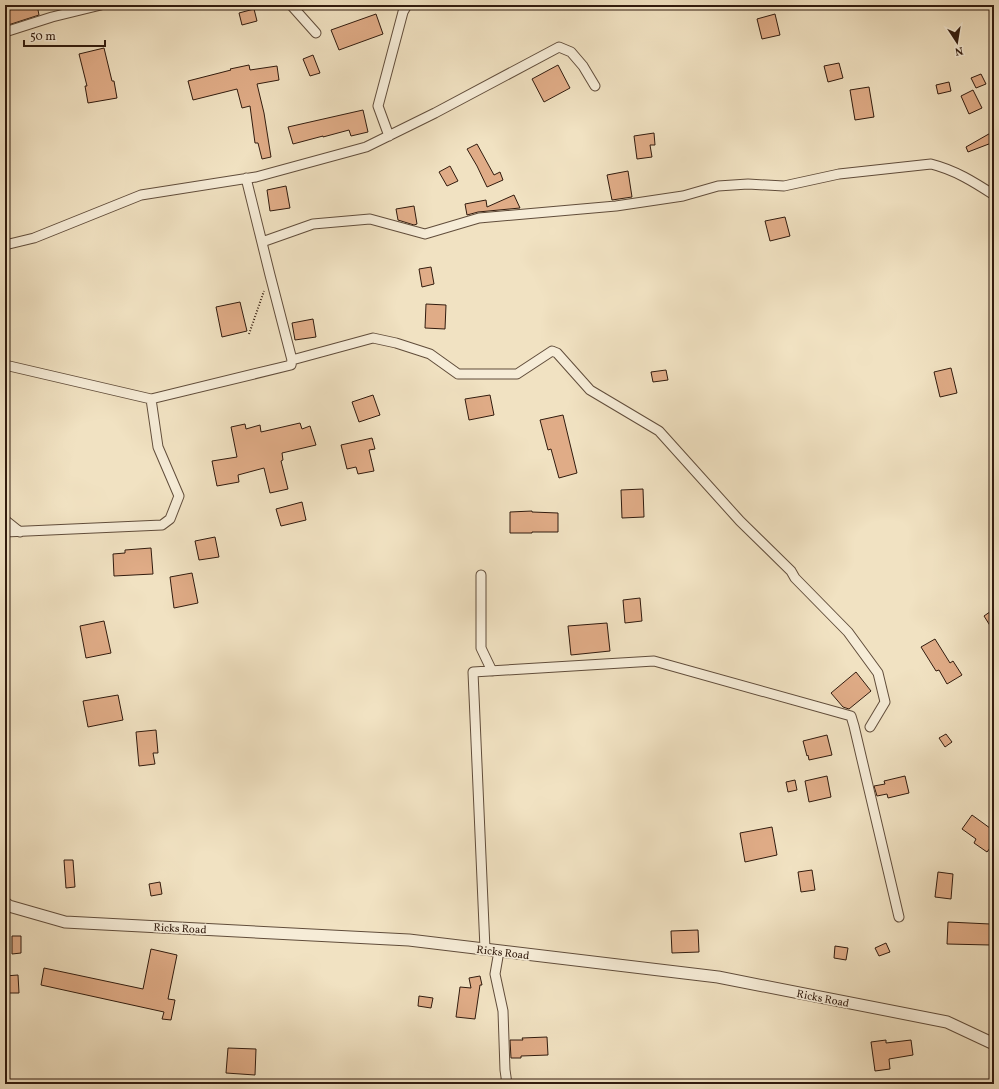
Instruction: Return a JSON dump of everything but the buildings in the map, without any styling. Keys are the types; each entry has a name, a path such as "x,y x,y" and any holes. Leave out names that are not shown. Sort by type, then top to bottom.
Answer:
{"street":[{"path":"5,32 52,17 100,5"},
{"path":"291,5 316,33"},
{"path":"389,136 378,106 403,12 407,5"},
{"path":"5,246 34,238 141,195 265,175 366,147 435,113 559,47 571,52 583,66 595,86"},
{"path":"262,242 313,224 370,219 425,234 479,218 616,206 683,196 718,186 748,184 784,186 839,174 931,164 945,167 971,180 994,195"},
{"path":"5,365 151,399 292,365 246,178"},
{"path":"292,360 373,338 396,343 430,354 458,374 517,374 552,351 557,353 590,390 659,431 740,521 791,571 795,578 848,632 878,673 885,702 870,728"},
{"path":"5,532 162,525 170,519 179,496 158,447 151,399"},
{"path":"5,520 20,532"},
{"path":"481,575 481,648 492,671"},
{"path":"485,949 473,672 654,661 851,716 899,917"},
{"name":"Ricks Road","path":"5,903 9,906 65,922 409,940 718,977 947,1022 994,1044"},
{"path":"499,951 495,974 503,1010 505,1070 507,1084"}],"path":[{"path":"249,334 270,275"}]}
